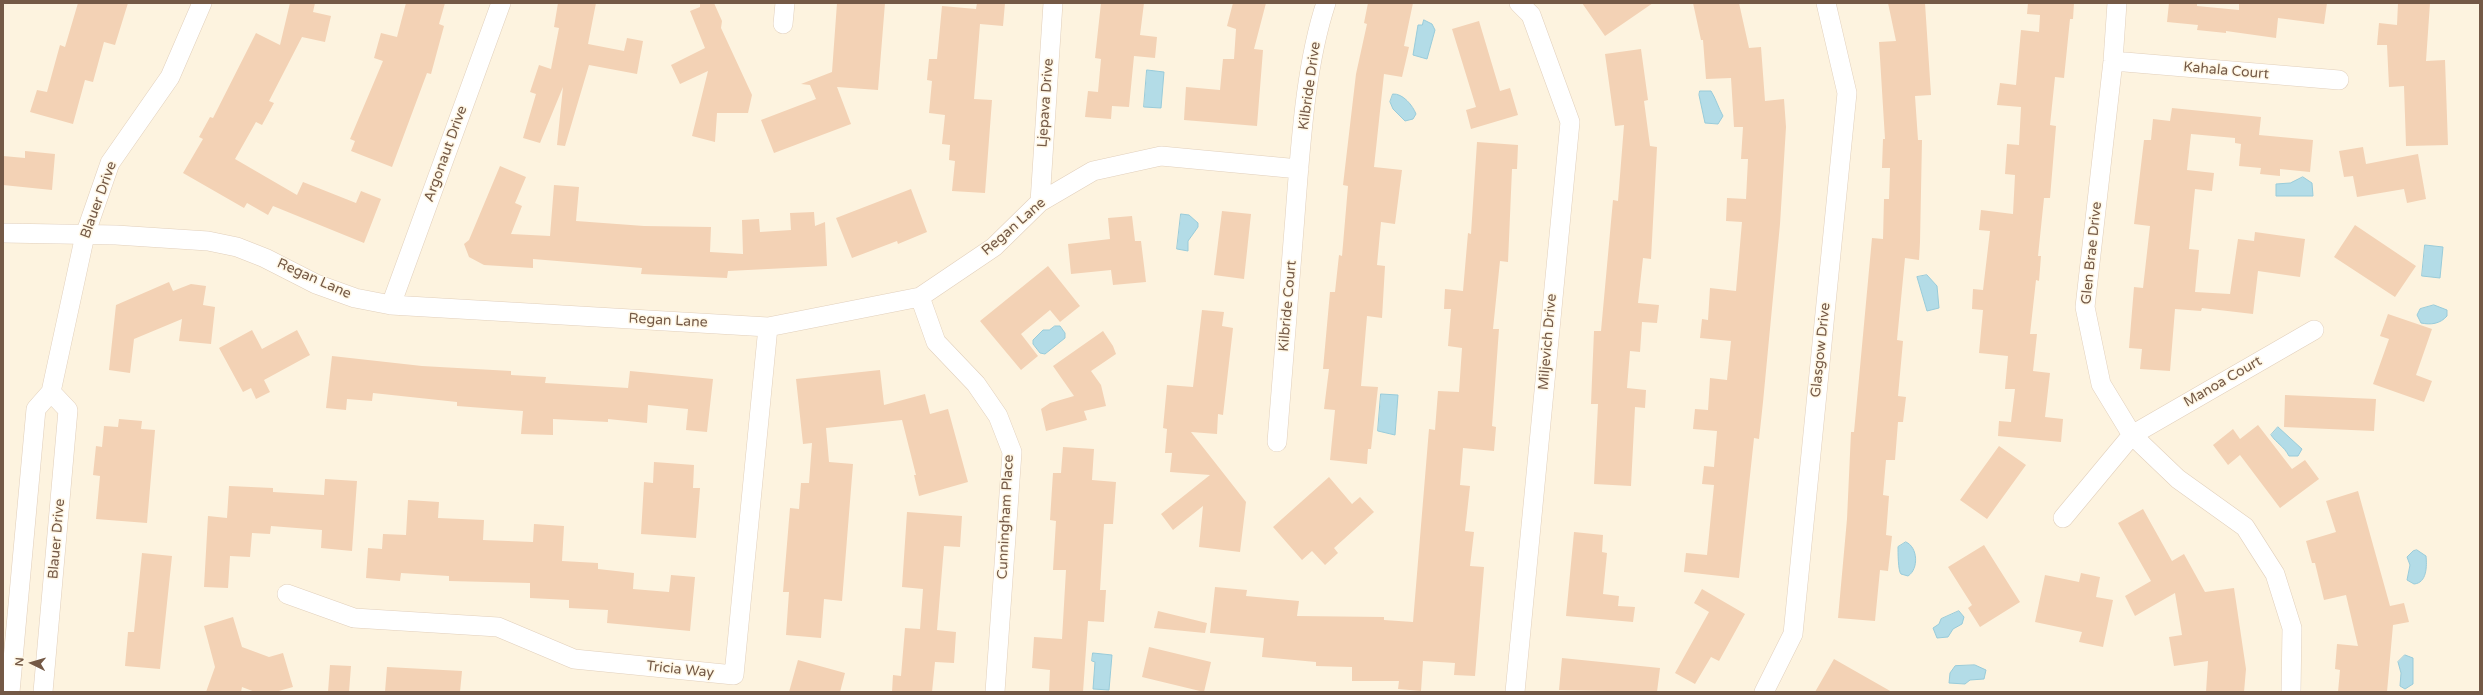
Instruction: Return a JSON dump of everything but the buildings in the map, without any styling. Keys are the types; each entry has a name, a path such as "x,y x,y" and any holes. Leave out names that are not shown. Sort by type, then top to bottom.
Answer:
{"street":[{"name":"Blauer Drive","path":"10,692 36,409 51,392 85,235 110,163 170,77 202,3"},
{"name":"Argonaut Drive","path":"391,305 501,3"},
{"path":"783,24 785,3"},
{"name":"Ljepava Drive","path":"1040,202 1053,3"},
{"name":"Kilbride Drive","path":"1299,169 1307,96 1319,22 1326,3"},
{"name":"Miljevich Drive","path":"1515,692 1570,122 1531,16 1519,3"},
{"name":"Glasgow Drive","path":"1764,692 1793,634 1847,93 1826,3"},
{"name":"Glen Brae Drive","path":"2117,3 2113,61 2085,307 2101,384 2132,435 2178,479 2245,527 2275,574 2292,628 2291,692"},
{"name":"Kahala Court","path":"2113,61 2339,80"},
{"name":"Regan Lane","path":"3,234 85,235 208,241 237,247 265,258 316,284 355,298 391,305 768,327 920,297 994,247 1040,202 1093,170 1161,156 1299,169"},
{"name":"Kilbride Court","path":"1277,442 1299,169"},
{"name":"Cunningham Place","path":"920,297 936,342 980,390 998,416 1012,452 995,692"},
{"name":"Tricia Way","path":"287,594 354,618 498,626 574,659 734,675 768,327"},
{"name":"Manoa Court","path":"2132,435 2314,330"},
{"name":"Blauer Drive","path":"44,692 68,410 51,392"},
{"path":"2063,518 2132,435"}],"water":[{"path":"1424,20 1432,24 1435,30 1427,59 1413,55 1418,25 1422,25"},
{"path":"1147,70 1164,72 1161,108 1144,107"},
{"path":"1700,91 1711,91 1713,94 1723,116 1718,124 1705,123 1699,95"},
{"path":"1393,94 1397,94 1404,98 1413,107 1416,114 1413,119 1405,121 1393,109 1390,102"},
{"path":"2303,177 2312,183 2313,196 2276,196 2276,184 2290,183"},
{"path":"1181,214 1189,215 1198,223 1198,227 1188,241 1188,251 1177,249"},
{"path":"2425,245 2443,247 2440,278 2422,276"},
{"path":"1927,275 1937,286 1939,308 1927,311 1917,277"},
{"path":"2434,305 2447,310 2447,316 2441,321 2435,323 2421,323 2417,315 2420,309"},
{"path":"1055,326 1060,326 1065,333 1065,338 1045,354 1040,353 1033,344 1033,340 1043,330 1049,330"},
{"path":"1381,394 1398,395 1395,435 1378,431"},
{"path":"2278,427 2302,449 2298,456 2289,456 2271,435"},
{"path":"1906,542 1913,548 1916,558 1912,573 1908,576 1901,574 1898,561 1898,547"},
{"path":"2417,550 2426,556 2426,569 2422,581 2414,584 2407,580 2410,565 2407,557 2413,551"},
{"path":"1959,611 1964,617 1962,624 1953,629 1948,637 1937,638 1933,628 1939,624 1941,619"},
{"path":"1093,653 1112,655 1109,690 1093,689 1095,662 1092,661"},
{"path":"2405,655 2413,658 2413,684 2405,689 2400,686 2401,673 2398,662"},
{"path":"1975,665 1986,670 1984,679 1970,680 1965,684 1949,683 1950,673 1955,666"}]}
